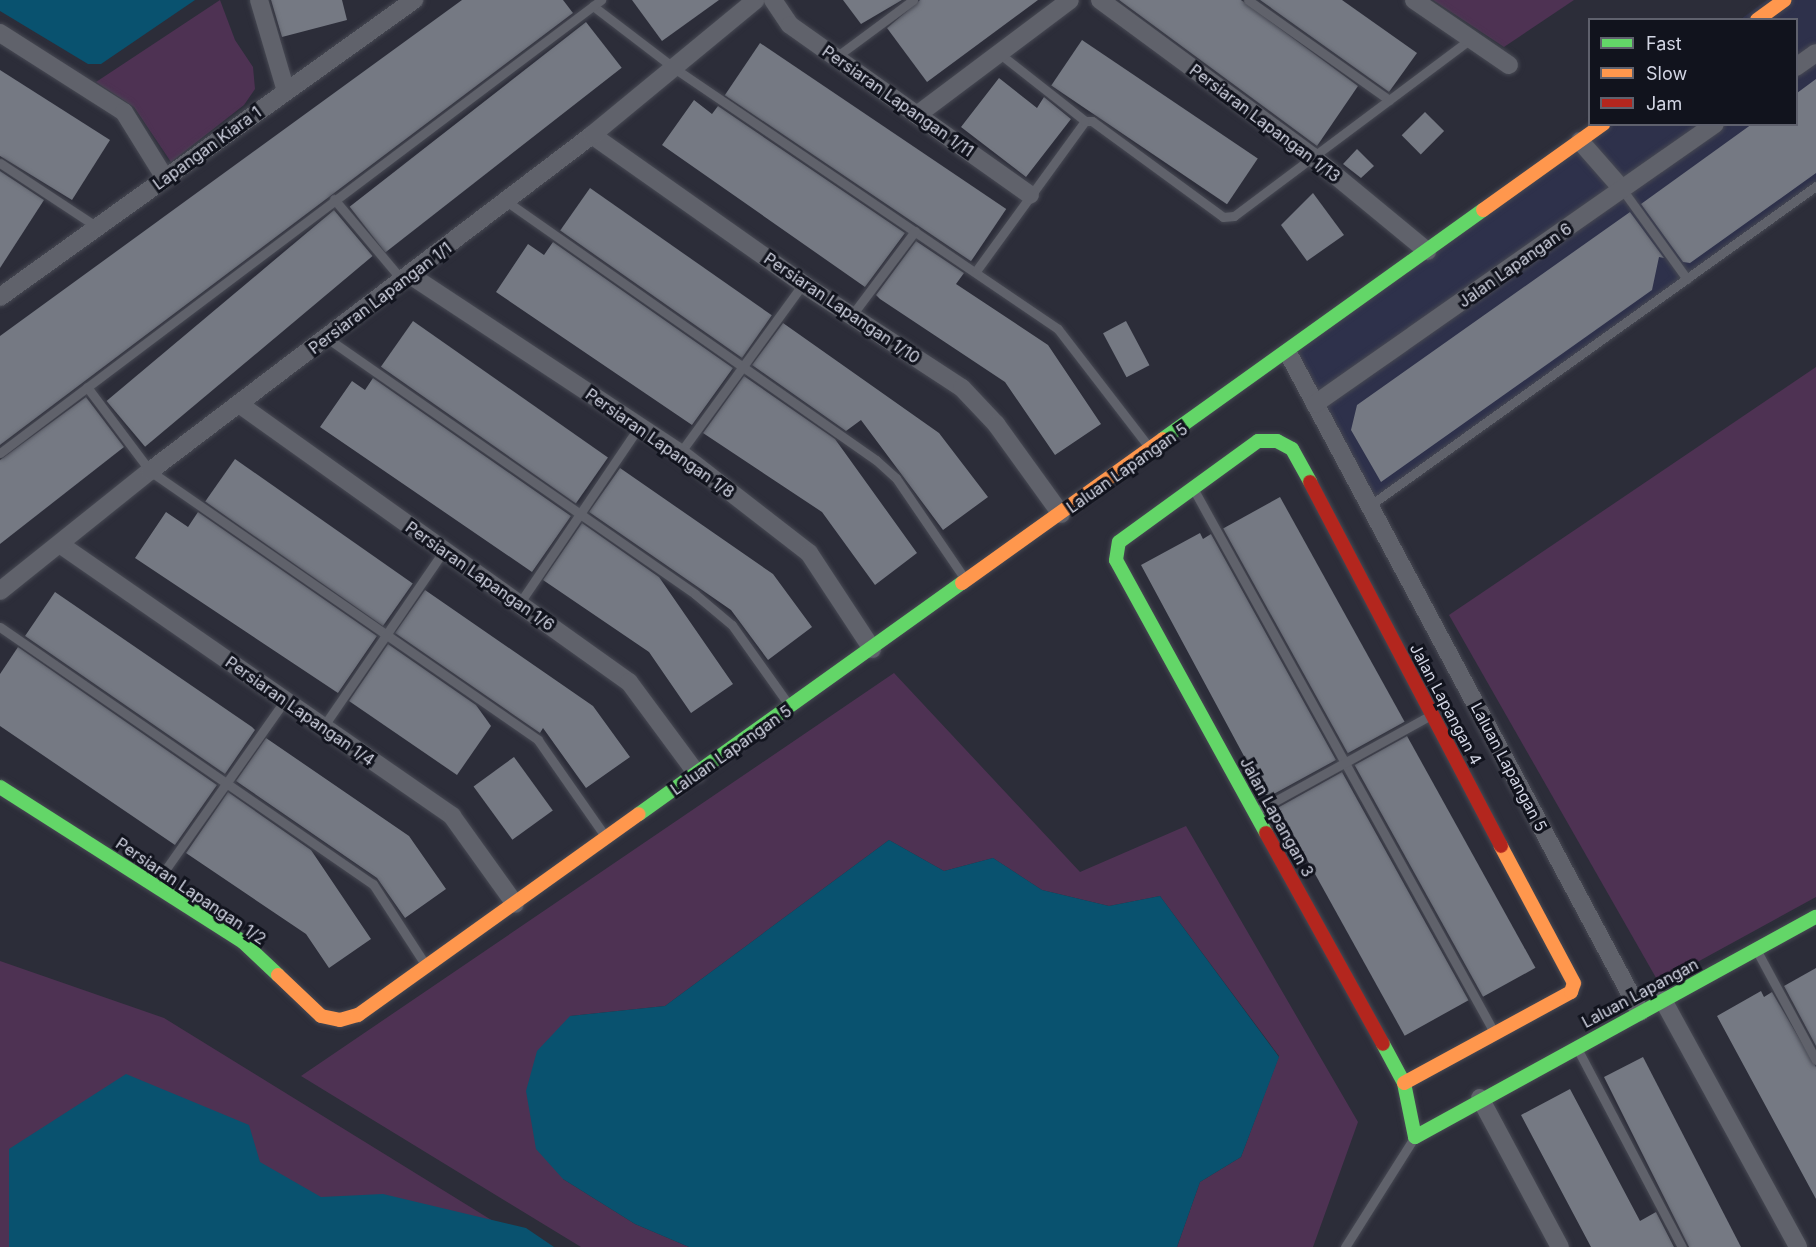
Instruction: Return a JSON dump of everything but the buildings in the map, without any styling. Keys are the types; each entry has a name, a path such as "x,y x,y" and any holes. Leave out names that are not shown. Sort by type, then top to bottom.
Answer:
{"street":[{"path":"259,0 286,91"},
{"name":"Lapangan Kiara 1","path":"1,294 414,0"},
{"name":"Persiaran Lapangan 1/1","path":"0,591 150,471 592,135 756,0"},
{"name":"Persiaran Lapangan 1/11","path":"773,0 790,25 1030,195"},
{"path":"917,115 1070,0"},
{"name":"Persiaran Lapangan 1/13","path":"1100,0 1313,157 1427,251"},
{"path":"1414,0 1509,65"},
{"path":"1760,18 1785,0"},
{"path":"0,33 124,112 165,178"},
{"path":"1798,66 1816,53"},
{"path":"1288,353 1600,126"},
{"name":"Jalan Lapangan 6","path":"1315,404 1712,126"},
{"name":"Persiaran Lapangan 1/10","path":"592,135 803,284 962,388 996,424 1061,514"},
{"path":"1580,141 1622,189"},
{"name":"Persiaran Lapangan 1/8","path":"406,277 680,453 809,553 872,649"},
{"name":"Laluan Lapangan 5","path":"358,1015 1288,353 1640,1012"},
{"name":"Persiaran Lapangan 1/6","path":"239,404 629,682 697,774"},
{"name":"Jalan Lapangan 4","path":"1193,488 1258,441 1277,441 1292,449 1571,974 1571,992 1495,1032"},
{"name":"Jalan Lapangan 3","path":"1193,488 1114,549 1116,560 1404,1083 1414,1137"},
{"name":"Persiaran Lapangan 1/4","path":"61,544 452,816 515,904"},
{"name":"Persiaran Lapangan 1/2","path":"0,787 243,942 321,1016 340,1020 358,1015"},
{"name":"Laluan Lapangan","path":"1414,1137 1480,1098 1816,917"},
{"path":"1663,1000 1798,1247"},
{"path":"1404,1083 1495,1032"},
{"path":"1480,1098 1560,1247"}],"lane":[{"path":"836,57 913,0"},
{"path":"1248,0 1389,100"},
{"path":"0,453 597,3 674,68 976,271 1058,329 1151,450"},
{"path":"1000,54 1085,122 1222,216 1234,216 1471,39"},
{"path":"976,271 1085,122"},
{"path":"0,163 97,227"},
{"path":"1369,506 1816,186"},
{"path":"1622,189 1687,279"},
{"path":"334,199 406,277"},
{"path":"506,201 743,367 896,478 967,582"},
{"path":"852,315 915,231"},
{"path":"680,453 803,284"},
{"path":"327,338 580,514 732,625 790,707"},
{"path":"87,387 150,471 538,740 607,838"},
{"path":"519,604 639,427"},
{"path":"1193,488 1495,1032"},
{"path":"323,727 444,550"},
{"path":"0,627 373,884 426,966"},
{"path":"154,885 225,780 285,700"},
{"path":"1255,812 1433,714"},
{"path":"1756,949 1816,1059"},
{"path":"1576,1047 1682,1247"},
{"path":"1345,1247 1414,1137"}],"shaded area":[{"path":"0,0 195,0 101,64 88,64 0,11"},
{"path":"220,0 235,40 253,67 255,89 244,105 171,162 134,107 96,82"},
{"path":"1433,0 1574,0 1504,47"},
{"path":"1767,0 1816,0 1816,187 1375,502 1289,356 1599,126 1798,126 1798,18 1742,18"},
{"path":"1816,367 1816,897 1659,983 1449,615"},
{"path":"894,673 1080,872 1186,826 1358,1122 1313,1247 1177,1247 1200,1182 1241,1157 1279,1056 1160,896 1109,906 1042,890 993,858 944,871 889,840 665,1006 570,1016 563,1179 635,1224 689,1247 581,1247 301,1076"},
{"path":"889,840 944,871 993,858 1042,890 1109,906 1160,896 1279,1057 1241,1157 1200,1182 1177,1247 689,1247 635,1224 563,1179 536,1149 526,1091 537,1051 570,1016 665,1006"},
{"path":"0,961 164,1018 535,1247 0,1247"},
{"path":"126,1074 249,1125 260,1162 321,1197 383,1194 526,1228 554,1247 9,1247 9,1149"}],"traffic: fast":[{"path":"1163,439 1483,210"},
{"path":"1266,833 1116,560 1119,542 1258,441 1277,441 1292,449 1310,482"},
{"path":"639,814 962,583"},
{"path":"0,787 243,942 278,975"},
{"path":"1383,1044 1404,1083 1415,1137 1816,917"}],"traffic: slow":[{"path":"1760,18 1785,0"},
{"path":"1483,210 1600,126"},
{"path":"962,583 1163,439"},
{"path":"278,975 321,1016 340,1020 358,1015 639,814"},
{"path":"1404,1083 1571,992 1574,983 1501,846"}],"traffic: jam":[{"path":"1310,482 1501,846"},
{"path":"1266,833 1383,1044"}]}
